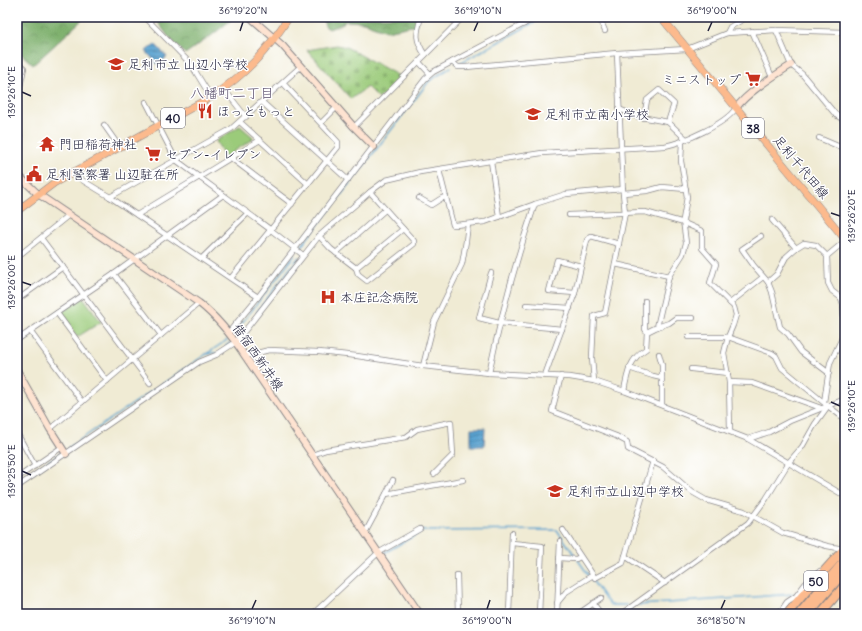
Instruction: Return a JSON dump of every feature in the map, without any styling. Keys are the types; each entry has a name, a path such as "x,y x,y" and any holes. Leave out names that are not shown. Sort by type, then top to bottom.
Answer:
{"highway":[{"name":"50","path":"787,614 845,548"},
{"name":"50","path":"799,614 845,560"},
{"name":"50","path":"808,614 845,571"},
{"name":"50","path":"820,614 845,585"}],"main road":[{"path":"250,17 275,38 354,127 374,147"},
{"name":"40","path":"17,210 38,194 74,172 224,89 259,58 289,17"},
{"name":"足利千代田線","path":"661,17 845,240"},
{"path":"736,108 772,77 791,65"},
{"name":"借宿西新井線","path":"17,174 38,194 199,303 208,310 229,332 420,614"},
{"path":"17,371 66,454"}],"street":[{"path":"145,17 186,58 211,97"},
{"path":"421,17 417,41 424,55"},
{"path":"354,127 463,17"},
{"path":"519,17 524,24"},
{"path":"229,332 258,297 430,74 537,17"},
{"path":"599,17 605,31"},
{"path":"727,33 730,27 747,17"},
{"path":"452,62 458,67 466,67 617,53 687,49 727,33 752,31 776,30 845,32"},
{"path":"776,30 791,65 802,74 836,115 845,121"},
{"path":"752,31 772,77"},
{"path":"594,380 592,358 594,316 605,313 625,213 617,53"},
{"path":"17,62 24,68 17,100"},
{"path":"419,62 430,74"},
{"path":"110,197 231,129 300,67"},
{"path":"231,278 339,144 283,83"},
{"path":"224,89 246,117"},
{"path":"644,118 647,100 659,90 674,104 668,122"},
{"path":"146,102 176,160 303,255"},
{"path":"262,102 326,162 348,180"},
{"path":"321,123 337,107"},
{"path":"17,487 199,362 216,355 236,342 319,236 379,184 391,178 420,172 542,154 665,146 682,142 712,128 733,113 736,108"},
{"path":"619,109 636,116 668,122 686,139"},
{"path":"836,115 845,115"},
{"path":"240,122 308,184"},
{"path":"104,125 118,147"},
{"path":"17,131 20,136 17,142"},
{"path":"819,138 845,149"},
{"path":"138,215 260,140"},
{"path":"657,327 669,276 683,254 686,243 684,223 687,197 681,161 682,142"},
{"path":"231,158 292,204"},
{"path":"491,161 498,217"},
{"path":"439,170 453,224 485,222 566,194 648,191 662,187 686,189"},
{"path":"74,172 78,177 138,215 166,236 258,297"},
{"path":"319,236 336,253 356,268 358,274 367,281 414,244 414,241 370,192"},
{"path":"17,340 114,274 223,195"},
{"path":"419,198 430,205 446,197"},
{"path":"489,373 515,266 535,204"},
{"path":"336,253 385,210"},
{"path":"569,215 645,212 684,223 702,231 702,248 716,264 710,283 734,307 736,315 728,336 724,353 729,382 730,431"},
{"path":"201,259 248,213"},
{"path":"17,257 68,215"},
{"path":"772,220 796,248"},
{"path":"423,366 434,322 462,264 468,224"},
{"path":"356,268 403,229"},
{"path":"761,236 742,249 768,282 772,292 780,327 788,334 801,352 829,373"},
{"path":"545,375 575,293 587,240 589,237 595,237 619,244"},
{"path":"41,238 150,383"},
{"path":"827,256 845,240"},
{"path":"621,614 748,523 789,462 802,447 826,404 830,363 845,332 843,304 841,298 832,291 828,283 827,256 816,246 804,243 786,257 777,274 768,282"},
{"path":"575,293 549,291 557,260 581,266"},
{"path":"615,264 669,276"},
{"path":"17,300 63,267"},
{"path":"491,273 479,318 500,323 562,329"},
{"path":"114,274 161,335"},
{"path":"730,303 763,277"},
{"path":"624,391 629,368 637,355 646,349 648,332 645,329 645,300"},
{"path":"50,429 199,303"},
{"path":"526,305 570,308"},
{"path":"57,313 107,381"},
{"path":"648,332 669,323 676,318 693,318"},
{"path":"30,331 82,402"},
{"path":"688,337 728,336 772,353 776,356 782,368 845,420"},
{"path":"245,356 269,350 319,352 489,373 561,376 594,380 748,439 845,496"},
{"path":"659,354 662,365 662,405"},
{"path":"629,368 662,378"},
{"path":"691,369 728,373"},
{"path":"561,376 552,411 616,436 627,442 628,449 663,467 692,492 706,500 744,511 783,533 827,546 845,548"},
{"path":"729,382 752,383 822,408"},
{"path":"748,439 769,432 790,421 822,408 826,404 845,399"},
{"path":"312,455 326,450 406,437 417,429 451,422 453,455 434,474"},
{"path":"18,436 35,466"},
{"path":"17,478 62,447"},
{"path":"563,530 594,578 623,563 653,461"},
{"path":"365,533 393,480"},
{"path":"386,494 463,480"},
{"path":"313,614 378,553 420,529"},
{"path":"509,614 512,533"},
{"path":"557,614 560,541"},
{"path":"512,543 542,546 539,614"},
{"path":"559,558 576,559 580,556"},
{"path":"625,556 665,583"},
{"path":"778,614 787,602 796,596 805,584 823,567 829,566"},
{"path":"457,575 458,614"},
{"path":"557,603 566,592 593,575"},
{"path":"578,614 601,598"},
{"path":"593,604 601,614"}],"green space":[{"path":"17,17 81,17 83,19 33,65 17,50"},
{"path":"154,17 232,17 231,20 211,36 185,54 170,39"},
{"path":"322,17 418,17 415,27 411,26 387,31 364,22 346,21 329,29 325,26"},
{"path":"337,45 346,47 401,77 379,99 367,87 351,99 307,50"},
{"path":"240,126 253,137 252,140 225,157 216,141"},
{"path":"83,297 101,322 77,337 60,313"}],"water":[{"path":"155,44 167,57 158,65 146,51"},
{"path":"471,428 485,428 484,446 471,446"}],"waterway":[{"path":"458,64 544,17"},
{"path":"300,248 429,81 451,67"},
{"path":"236,331 295,254"},
{"path":"257,312 299,257"},
{"path":"68,448 227,340"},
{"path":"226,346 230,343"},
{"path":"206,354 216,353"},
{"path":"17,482 60,454"},
{"path":"384,553 422,531 557,530 576,557"},
{"path":"578,560 610,605 627,605"},
{"path":"639,605 795,594"}],"place":[{"name":"足利市立 山辺小学校","path":"116,64"},
{"name":"ミニストップ","path":"753,79"},
{"name":"ほっともっと","path":"205,111"},
{"name":"足利市立南小学校","path":"533,114"},
{"name":"門田稲荷神社","path":"47,144"},
{"name":"セブン-イレブン","path":"153,154"},
{"name":"足利警察署 山辺駐在所","path":"34,174"},
{"name":"本庄記念病院","path":"328,297"},
{"name":"足利市立山辺中学校","path":"555,491"}],"district":[{"name":"八幡町二丁目","path":"232,93"}]}
